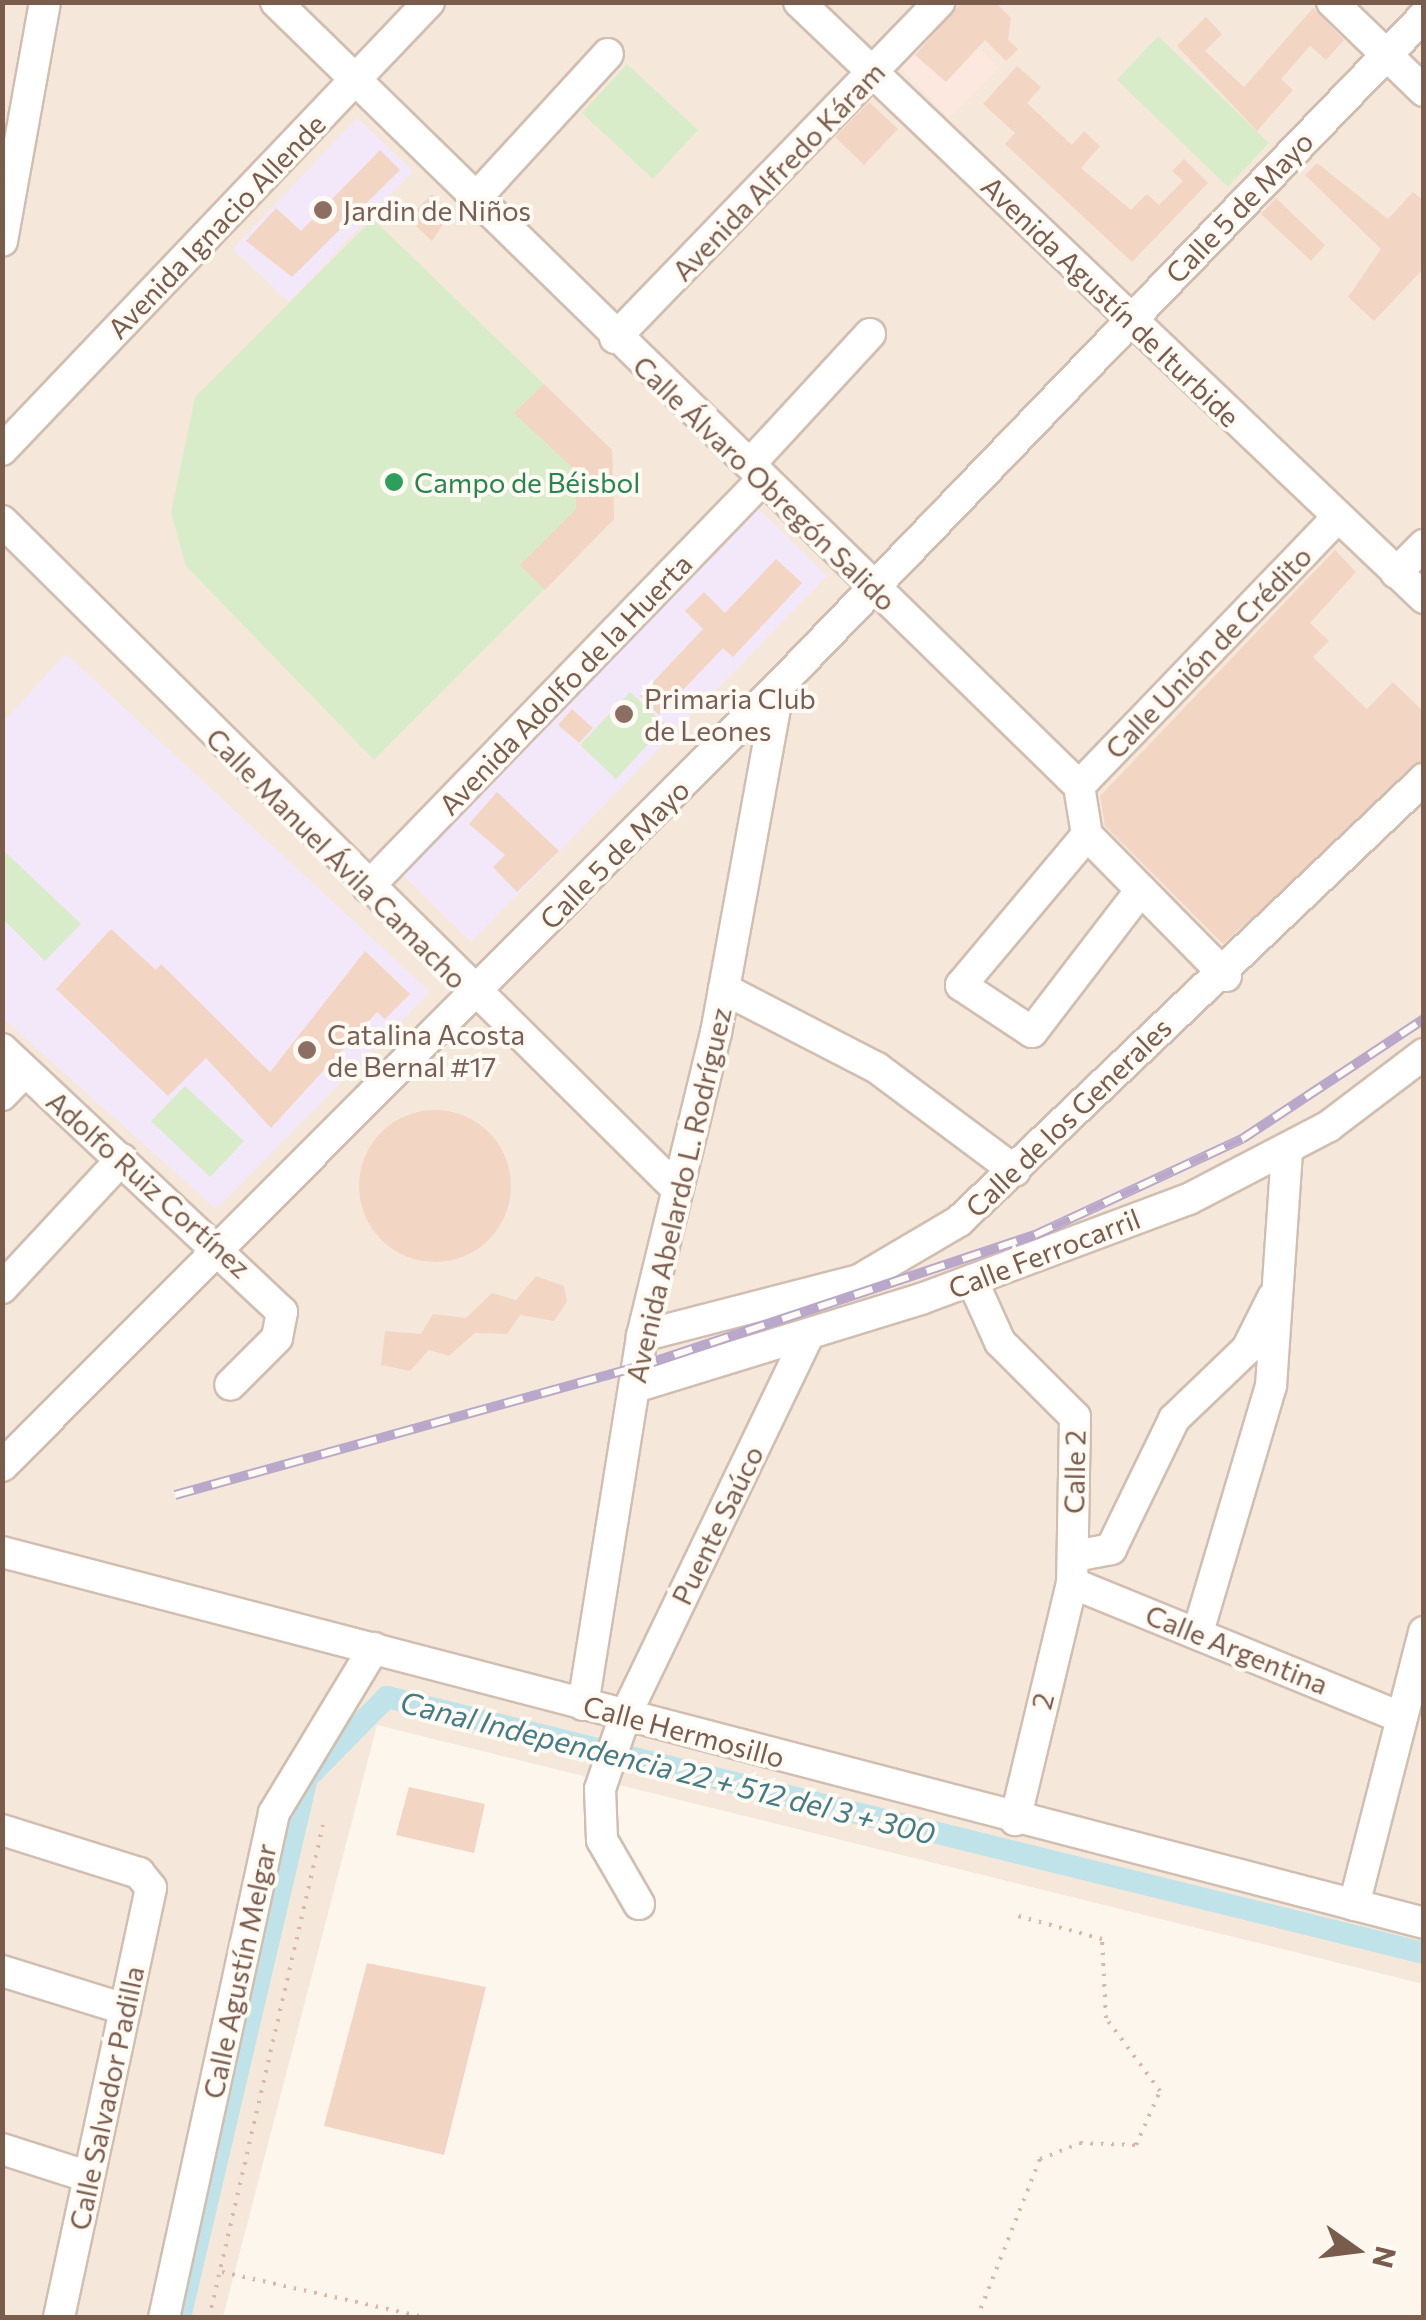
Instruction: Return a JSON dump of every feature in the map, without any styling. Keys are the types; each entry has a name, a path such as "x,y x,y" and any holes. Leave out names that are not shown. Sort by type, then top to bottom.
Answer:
{"street":[{"path":"2,241 45,2"},
{"name":"Calle Álvaro Obregón Salido","path":"276,2 615,338 1079,786"},
{"name":"Avenida Ignacio Allende","path":"2,450 429,2"},
{"name":"Avenida Agustín de Iturbide","path":"799,2 1424,598"},
{"name":"Avenida Alfredo Káram","path":"615,338 940,2"},
{"path":"1332,2 1424,91"},
{"name":"Calle 5 de Mayo","path":"2,1466 779,686 1424,16"},
{"path":"474,200 608,54"},
{"name":"Avenida Adolfo de la Huerta","path":"368,887 756,472 870,334"},
{"name":"Calle Unión de Crédito","path":"1079,786 1337,518"},
{"name":"Calle Manuel Ávila Camacho","path":"2,521 475,994 677,1189"},
{"path":"1396,573 1424,544"},
{"name":"Avenida Abelardo L. Rodríguez","path":"582,1705 642,1336 724,990 779,686"},
{"name":"Calle de los Generales","path":"642,1336 859,1280 960,1221 1226,976 1424,780"},
{"path":"1079,786 1087,834 1226,976"},
{"path":"1087,834 961,985 1032,1032 1141,890"},
{"path":"724,990 878,1068 1015,1171"},
{"name":"Adolfo Ruiz Cortínez","path":"2,1049 221,1247 273,1300 283,1326 230,1385"},
{"name":"Calle Ferrocarril","path":"634,1388 972,1280 1287,1152 1424,1054"},
{"path":"2,1095 25,1071"},
{"path":"1074,1570 1111,1549 1174,1419 1247,1349 1273,1297 1287,1241 1287,1152"},
{"path":"2,1288 122,1160"},
{"name":"Calle 2","path":"972,1280 1000,1342 1076,1417 1074,1570"},
{"path":"1198,1632 1271,1386 1280,1338 1273,1297"},
{"name":"Puente Saúco","path":"639,1904 602,1840 600,1789 625,1717 808,1334"},
{"name":"Calle Hermosillo","path":"2,1552 1015,1820 1424,1923"},
{"name":"Calle Argentina","path":"1074,1570 1198,1632 1400,1717"},
{"name":"2","path":"1015,1820 1074,1570"},
{"path":"1354,1906 1424,1632"},
{"name":"Calle Agustín Melgar","path":"164,2318 274,1814 374,1648"},
{"name":"Calle Salvador Padilla","path":"2,1830 146,1879 125,2010 59,2318"},
{"path":"2,1971 125,2010"},
{"path":"2,2150 89,2178"}],"path":[{"path":"209,2318 324,1825"},
{"path":"977,2318 1040,2159 1070,2145 1136,2144 1160,2091 1106,2018 1102,1939 1011,1914"},
{"path":"221,2272 426,2318"}],"shaded area":[{"path":"3,3 1423,3 1423,1984 377,1725 223,2317 3,2318"},
{"path":"950,18 999,68 949,118 900,67"},
{"name":"Jardin de Niños","path":"357,118 413,171 289,302 233,249"},
{"name":"Primaria Club de Leones","path":"756,506 827,576 471,942 400,872"},
{"path":"66,654 430,992 216,1209 3,1018 3,722"}],"green space":[{"path":"1158,36 1269,143 1228,187 1117,80"},
{"path":"627,64 698,130 653,179 582,113"},
{"name":"Campo de Béisbol","path":"373,219 612,450 614,519 374,760 186,566 171,513 195,397"},
{"path":"630,692 666,725 616,779 580,745"},
{"path":"2,849 81,924 45,961 3,919"},
{"path":"185,1086 244,1141 210,1177 151,1121"}],"building":[{"path":"962,2 995,2 1011,18 1008,40 1018,49 1006,61 985,40 946,82 915,55"},
{"path":"1313,8 1344,40 1326,60 1310,46 1281,79 1293,90 1257,131 1177,46 1206,17 1222,34 1205,51 1244,87"},
{"path":"1017,66 1041,87 1027,103 1072,145 1084,131 1100,146 1081,168 1131,210 1147,194 1159,205 1183,181 1172,171 1184,159 1208,183 1132,262 1005,144 1015,133 983,104"},
{"path":"869,102 898,129 864,165 835,137"},
{"path":"380,150 400,170 292,277 246,241 276,208 301,231"},
{"path":"1317,163 1388,219 1413,192 1424,201 1424,268 1374,321 1348,297 1381,249 1305,175"},
{"path":"432,194 451,213 432,241 408,218"},
{"path":"1276,198 1325,245 1311,261 1261,214"},
{"path":"544,384 612,450 614,519 545,590 520,565 576,509 576,471 514,413"},
{"path":"1335,550 1356,572 1310,623 1329,641 1313,657 1367,709 1393,682 1424,712 1424,761 1223,944 1105,826 1100,796"},
{"path":"776,559 802,583 733,657 723,648 659,715 640,696 703,629 685,611 704,592 725,613"},
{"path":"572,709 593,728 579,743 558,725"},
{"path":"497,792 559,851 517,892 493,867 505,855 469,824"},
{"path":"111,929 156,970 161,964 270,1072 365,951 410,994 385,1019 377,1012 271,1128 206,1058 168,1096 56,989"},
{"path":"435,1110 464,1116 489,1132 505,1157 511,1186 505,1215 489,1240 464,1256 435,1262 406,1256 381,1240 365,1215 359,1186 365,1157 381,1132 406,1116"},
{"path":"536,1276 564,1286 567,1302 554,1321 520,1315 507,1334 475,1333 449,1356 429,1350 410,1371 381,1365 385,1331 421,1334 433,1314 466,1318 492,1293 516,1300"},
{"path":"409,1787 485,1804 474,1853 396,1835"},
{"path":"367,1963 486,1987 444,2155 324,2126"}],"waterway":[{"name":"Canal Independencia 22 + 512 del 3 + 300","path":"180,2318 307,1778 387,1697 1424,1953"}],"railway":[{"path":"175,1495 638,1367 1035,1235 1242,1139 1424,1019"}],"place":[{"name":"Jardin de Niños","path":"323,210"},
{"name":"Campo de Béisbol","path":"394,482"},
{"name":"Primaria Club de Leones","path":"624,714"},
{"name":"Catalina Acosta de Bernal #17","path":"307,1050"}]}
